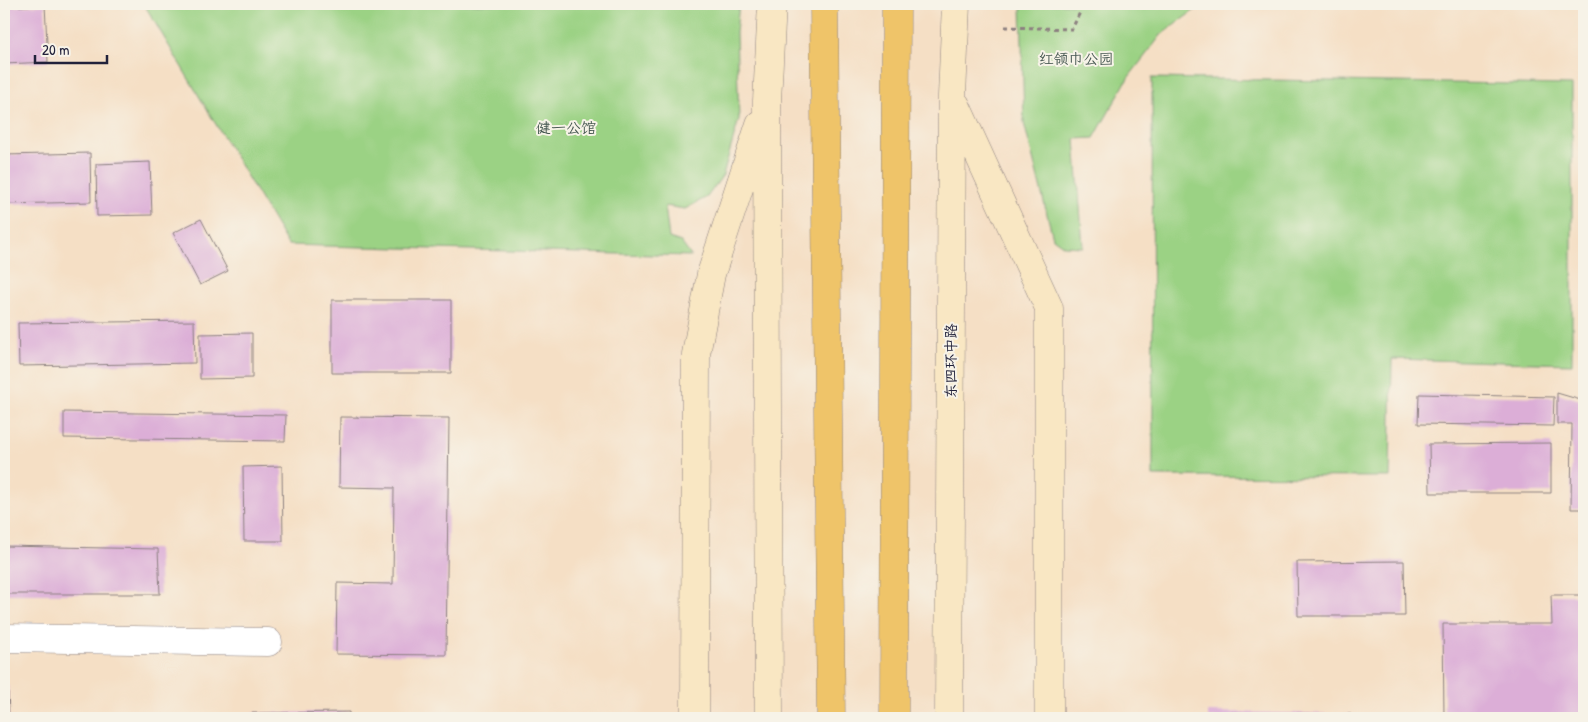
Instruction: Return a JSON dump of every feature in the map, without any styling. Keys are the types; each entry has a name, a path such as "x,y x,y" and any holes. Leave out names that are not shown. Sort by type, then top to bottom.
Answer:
{"highway":[{"path":"824,4 831,718"},
{"path":"894,718 896,4"}],"street":[{"path":"769,718 767,101 772,4"},
{"name":"东四环中路","path":"949,718 952,96 956,4"},
{"path":"952,96 1049,308 1049,718"},
{"path":"695,718 696,354 712,274 767,101"},
{"path":"4,638 268,642"}],"path":[{"path":"1005,27 1072,29 1084,4"}],"green space":[{"name":"健一公馆","path":"144,4 739,4 736,33 739,119 723,175 707,197 685,209 665,206 669,238 681,242 691,256 288,245"},
{"name":"红领巾公园","path":"1021,4 1203,4 1162,34 1128,78 1094,138 1075,139 1083,247 1064,246 1053,238 1024,123"},
{"path":"1152,78 1572,85 1572,364 1392,359 1390,477 1153,476"}],"building":[{"path":"45,5 48,62 4,64 4,7"},
{"path":"90,153 91,202 4,204 4,155"},
{"path":"150,162 152,215 97,216 96,164"},
{"path":"201,219 228,271 200,285 173,233"},
{"path":"332,300 451,300 451,373 332,373"},
{"path":"194,321 195,363 19,366 18,323"},
{"path":"252,333 252,378 200,379 200,334"},
{"path":"1557,393 1584,401 1584,509 1571,509 1572,424 1557,424"},
{"path":"1419,394 1554,397 1553,426 1418,424"},
{"path":"64,412 286,415 285,441 64,438"},
{"path":"340,417 449,418 446,655 336,654 337,583 393,584 394,488 339,487"},
{"path":"1551,443 1551,493 1430,493 1429,444"},
{"path":"282,466 283,541 244,541 243,467"},
{"path":"4,546 158,549 160,594 4,594"},
{"path":"1404,561 1405,616 1298,616 1297,562"},
{"path":"1551,595 1584,595 1584,718 1444,718 1443,624 1552,624"},
{"path":"4,684 8,684 9,718 4,718"},
{"path":"349,712 349,718 251,718 251,713"},
{"path":"1208,712 1351,714 1350,718 1208,718"}]}
